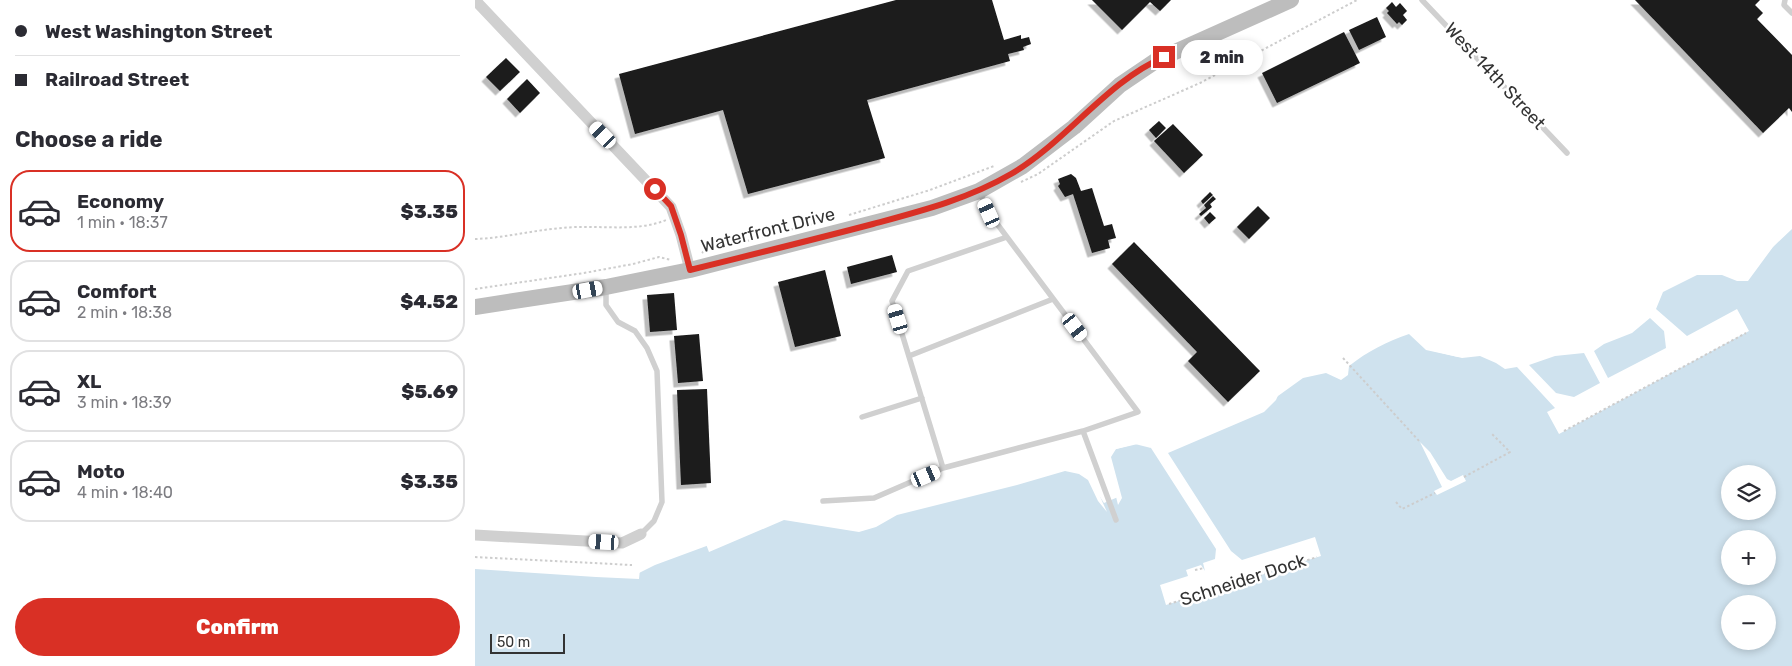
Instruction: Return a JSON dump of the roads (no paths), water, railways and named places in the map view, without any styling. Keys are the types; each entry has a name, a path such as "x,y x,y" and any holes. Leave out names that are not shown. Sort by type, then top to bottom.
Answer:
{"street":[{"path":"475,0 671,206 688,262"},
{"name":"Waterfront Drive","path":"475,306 606,287 688,262 903,216 979,191 1015,172 1074,127 1120,85 1157,60 1291,0"},
{"path":"475,535 622,544 641,534"}],"lane":[{"name":"West 14th Street","path":"1422,0 1567,153"},
{"path":"1785,0 1784,5 1792,13"},
{"path":"823,501 874,498 943,468 1083,431 1138,412 989,213 979,191"},
{"path":"943,468 893,301 908,271 1007,237"},
{"path":"606,287 606,305 618,322 635,331 647,348 657,371 662,502 654,521 641,534"},
{"path":"909,356 1053,299"},
{"path":"862,417 922,398"},
{"path":"1083,431 1116,520"}],"water":[{"path":"1792,223 1792,666 475,666 475,564 639,573 655,565 785,517 865,529 888,514 1066,468 1081,468 1104,503 1118,497 1110,463 1112,450 1142,443 1151,448 1168,449 1256,412 1303,378 1326,373 1341,380 1348,375 1349,366 1370,351 1409,334 1426,350 1458,357 1482,352 1506,368 1551,353 1579,353 1639,323 1656,303 1663,287 1704,273 1722,274 1746,280"}]}
